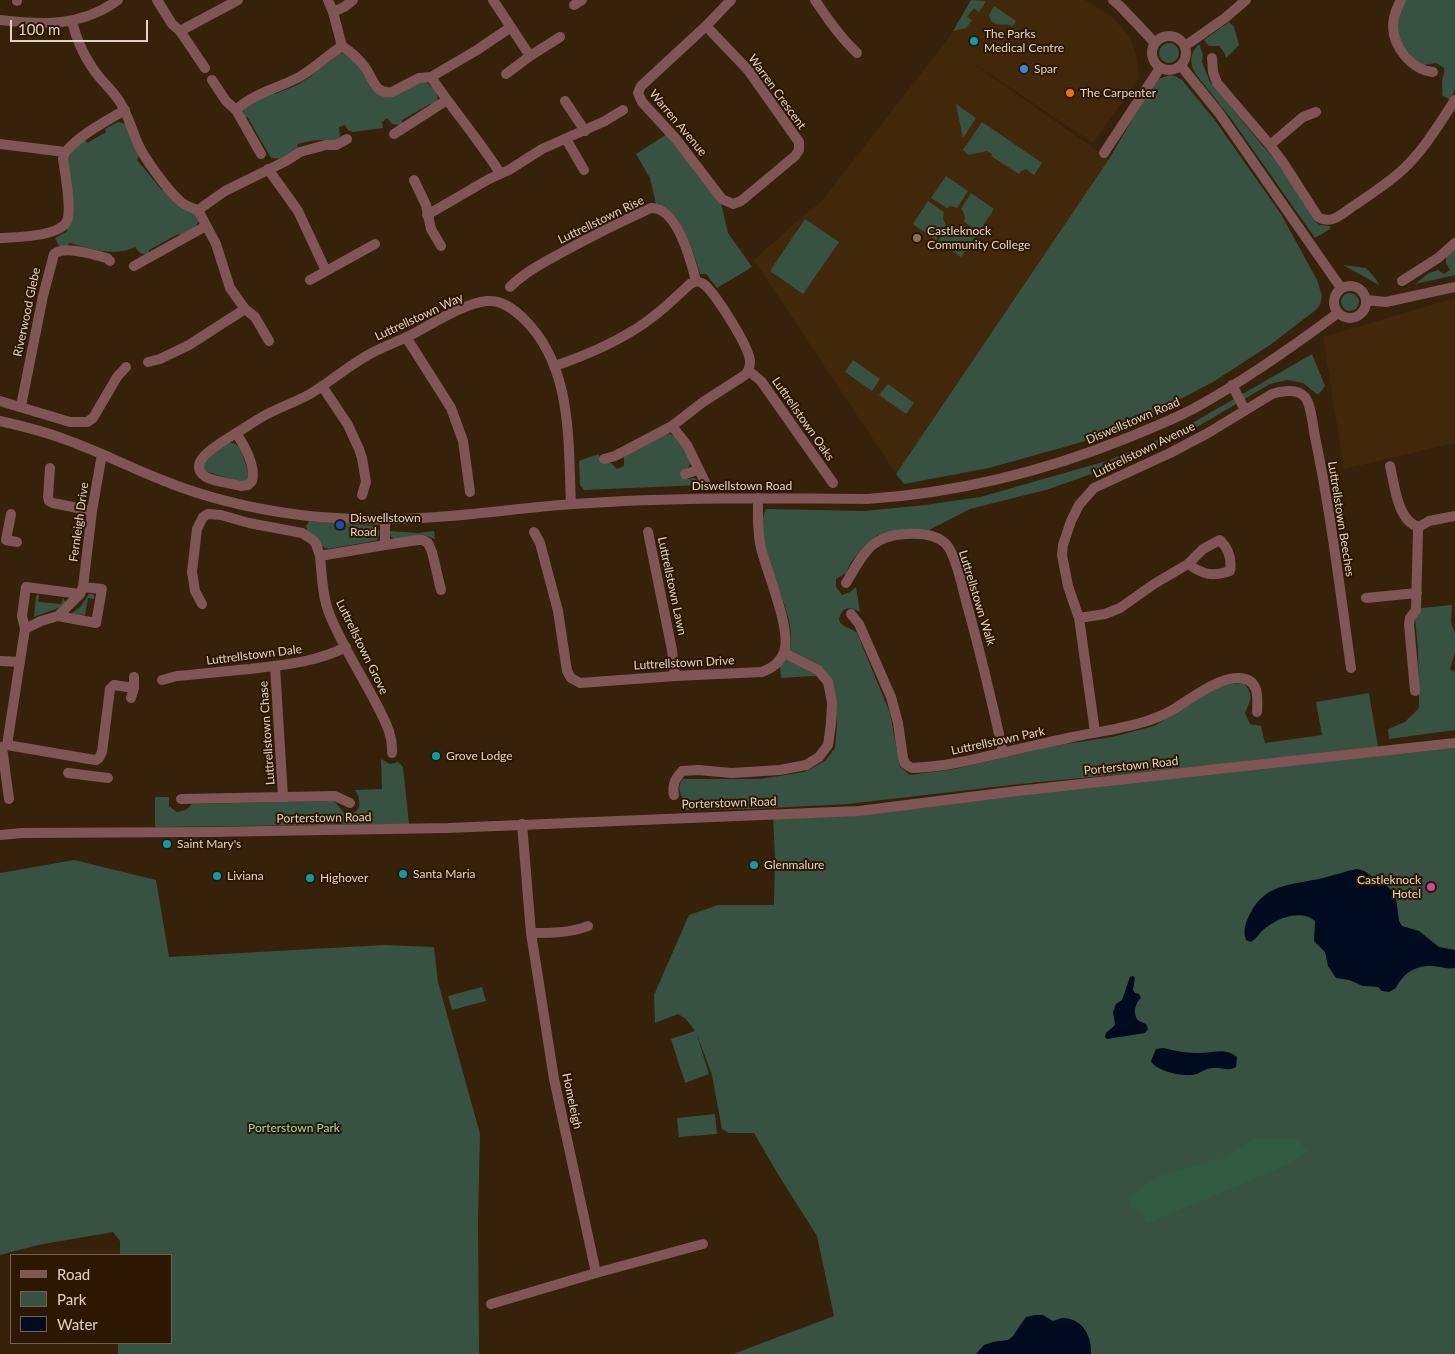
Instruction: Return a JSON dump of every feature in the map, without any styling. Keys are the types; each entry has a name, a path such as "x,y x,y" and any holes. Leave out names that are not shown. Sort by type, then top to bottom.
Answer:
{"street":[{"path":"0,20 40,24 72,21 103,10 118,0"},
{"path":"157,0 172,24 180,31 205,68"},
{"path":"180,31 224,3 238,0"},
{"path":"328,0 342,46 352,53 363,65 376,87 383,92 392,92 418,78 431,77 511,27"},
{"path":"333,12 353,0"},
{"path":"493,0 530,56"},
{"name":"Warren Avenue","path":"726,202 676,139 638,96 640,86 706,26 731,0"},
{"path":"815,0 832,26 857,52"},
{"path":"1113,0 1155,43"},
{"path":"1185,46 1225,18 1246,0"},
{"path":"1401,0 1395,12 1393,22 1393,32 1397,43 1406,57 1418,68 1433,72"},
{"path":"72,21 77,40 90,64 125,110 142,152 180,202 190,208 198,210 225,192 268,169 286,162 305,150 336,145 347,139"},
{"name":"Warren Crescent","path":"706,26 748,70 799,142 799,150 795,156 741,202 733,204 726,202"},
{"path":"1170,36 1179,39 1185,46 1186,58 1181,66 1170,70 1160,68 1152,56 1152,49 1155,43 1163,37 1170,36"},
{"path":"506,74 560,37"},
{"path":"236,110 259,94 302,75 342,46"},
{"path":"1212,58 1213,72 1217,83 1270,145 1315,214 1323,220 1334,219 1400,172 1425,146 1455,100"},
{"path":"1181,66 1227,124 1341,288"},
{"path":"1104,153 1160,68"},
{"path":"431,77 500,173"},
{"path":"212,80 226,101 236,110 261,154"},
{"path":"394,134 447,100"},
{"path":"565,101 585,131"},
{"path":"0,238 51,232 65,224 69,208 63,158 64,152 79,138 125,110"},
{"path":"427,215 500,173 509,170 542,149 585,131 623,110"},
{"path":"1270,145 1303,117 1316,112"},
{"path":"566,138 584,170"},
{"path":"0,144 64,152"},
{"path":"268,169 298,211 326,271"},
{"path":"414,180 426,205 431,229 441,246"},
{"name":"Luttrellstown Rise","path":"510,287 529,272 568,249 651,208 667,214 683,240 696,281"},
{"path":"198,210 216,244 230,288 245,309 255,316 269,341"},
{"path":"134,266 206,226"},
{"path":"1402,281 1438,258 1455,243"},
{"path":"310,280 375,244"},
{"name":"Riverwood Glebe","path":"20,406 54,254 60,250 70,250 107,258 110,261"},
{"path":"555,366 590,353 624,337 652,318 690,284 696,281 707,286 723,307 748,352 750,360 749,371 745,375 703,402 672,426 617,461 604,459"},
{"path":"1355,286 1363,292 1366,300 1364,310 1357,317 1347,318 1338,313 1334,300 1341,288 1355,286"},
{"path":"1366,300 1386,302 1455,287"},
{"name":"Luttrellstown Way","path":"236,433 253,472 252,481 245,486 208,478 201,472 199,466 203,456 236,433 261,417 300,399 363,358 468,306 484,302 499,302 519,314 532,328 543,342 555,366 563,393 567,419 571,504"},
{"path":"148,362 160,359 189,345 245,309"},
{"name":"Diswellstown Road","path":"0,421 38,430 102,454 164,481 232,502 336,519 436,518 571,504 634,500 867,499 934,492 1007,478 1067,461 1151,428 1192,409 1232,386 1276,358 1338,313"},
{"path":"406,337 451,408 462,441 470,492"},
{"path":"0,400 70,422 87,422 92,418 117,377 126,367"},
{"name":"Luttrellstown Oaks","path":"749,371 761,381 833,483"},
{"path":"322,386 350,427 360,451 366,482 362,494"},
{"path":"1232,386 1245,410"},
{"name":"Luttrellstown Avenue","path":"1095,732 1079,618 1068,586 1062,555 1070,521 1079,504 1094,488 1170,453 1208,433 1272,394 1283,391"},
{"name":"Luttrellstown Beeches","path":"1283,391 1296,392 1303,395 1309,406 1321,466 1351,668"},
{"path":"672,426 687,445 705,482"},
{"name":"Fernleigh Drive","path":"81,591 102,454"},
{"path":"1390,466 1402,514 1407,521 1419,527 1429,521 1455,516"},
{"path":"50,468 49,501 53,504 92,511"},
{"path":"685,474 698,470"},
{"path":"674,795 672,788 676,778 682,771 698,770 732,773 780,770 806,765 819,757 828,745 832,702 828,682 818,670 784,653 786,636 760,544 758,498"},
{"path":"202,604 194,591 192,572 198,529 203,517 208,514 221,514 254,524 302,532 314,540 320,556 423,540 428,543 432,552 441,590"},
{"path":"7,518 6,540 17,542"},
{"path":"385,545 386,520"},
{"path":"1415,691 1409,624 1410,618 1416,610 1419,527"},
{"name":"Luttrellstown Drive","path":"534,532 545,558 558,610 567,671 571,678 580,682 762,672 772,667 784,653"},
{"name":"Luttrellstown Lawn","path":"648,532 672,650 674,676"},
{"name":"Luttrellstown Walk","path":"846,583 869,547 883,538 898,534 926,535 935,537 947,546 952,554 962,584 1003,752"},
{"name":"Luttrellstown Grove","path":"320,556 326,603 332,619 390,732 392,752"},
{"path":"1079,618 1105,614 1120,608 1154,584 1188,564"},
{"path":"9,799 3,747 25,629 22,616 26,587 81,591 102,589 96,623 58,616 25,629"},
{"path":"58,616 81,591"},
{"path":"1366,598 1417,593"},
{"name":"Luttrellstown Park","path":"851,614 859,624 890,697 898,723 903,758 906,764 912,768 958,763 1095,732 1123,728 1148,721 1172,710 1213,686 1226,680 1237,678 1253,683 1257,690 1256,712"},
{"name":"Luttrellstown Dale","path":"162,680 177,676 275,666 324,657 346,647"},
{"path":"0,661 20,662"},
{"name":"Luttrellstown Chase","path":"275,666 283,798"},
{"path":"3,747 96,760 101,756 110,689 114,685 134,682 131,698"},
{"name":"Porterstown Road","path":"0,835 27,833 429,828 859,811 1017,790 1455,743"},
{"path":"86,775 89,759"},
{"path":"68,773 108,778"},
{"name":"Luttrellstown Chase","path":"181,799 335,796 350,803"},
{"name":"Homeleigh","path":"522,824 532,933 554,1079 596,1273"},
{"path":"532,933 588,926"},
{"path":"491,1304 703,1244"}],"shaded area":[{"name":"Castleknock Community College","path":"972,0 1085,0 1112,17 1130,37 1136,55 1139,78 1093,143 964,57 1109,159 896,474 754,260 821,202 944,44"},
{"path":"1455,298 1455,443 1344,469 1323,337"}],"green space":[{"path":"971,0 986,1 979,12 974,8 967,17 972,20 966,28 953,31"},
{"path":"1406,0 1455,0 1455,89 1450,100 1442,95 1444,68 1436,63 1423,65 1414,59 1400,41 1397,26"},
{"path":"994,6 1016,21 1013,26 997,24 991,21 989,15"},
{"path":"1229,22 1234,27 1239,45 1226,58 1219,46 1209,46 1204,40"},
{"path":"1169,43 1176,46 1179,53 1176,60 1169,63 1162,60 1159,53 1162,46"},
{"path":"1199,44 1203,54 1202,62 1210,82 1278,164 1315,222 1320,225 1330,226 1330,229 1315,238 1232,120 1195,73 1191,58"},
{"path":"340,53 347,55 357,64 378,94 421,81 426,82 435,91 438,99 437,102 402,120 402,123 399,125 392,124 387,118 382,122 383,128 353,132 348,130 345,125 339,127 340,136 335,141 321,140 298,144 297,148 281,159 271,158 248,118 244,116 243,112 246,106 273,93 275,94 297,85 312,76"},
{"path":"1170,75 1182,80 1214,119 1281,214 1317,280 1322,296 1320,305 1270,345 1213,382 1157,411 1082,442 989,468 904,484 896,474 1109,159 1158,79"},
{"path":"956,104 976,118 963,138"},
{"path":"118,122 126,124 139,156 137,160 162,190 165,190 175,204 195,214 198,218 197,224 181,235 178,234 149,250 146,255 140,253 135,247 111,252 70,243 66,246 59,246 55,238 68,231 66,229 67,162 73,149 85,140 87,143 106,132 105,129"},
{"path":"982,122 1042,163 1034,175 1026,169 1019,174 991,156 992,154 987,151 968,155 963,150"},
{"path":"667,134 721,203 728,233 752,267 717,288 706,274 700,274 690,244 679,222 672,213 656,204 650,178 636,154"},
{"path":"946,176 968,191 957,208 951,206 947,208 931,198"},
{"path":"971,193 994,209 979,232 963,221 965,219 964,213 961,209"},
{"path":"928,201 944,212 943,219 946,225 936,240 913,224"},
{"path":"805,219 839,242 803,294 770,271"},
{"path":"961,224 977,234 961,257 938,241 949,226 951,228 958,227"},
{"path":"1455,248 1455,275 1415,284 1429,273 1438,270 1444,274 1450,270 1446,263 1446,257"},
{"path":"1343,265 1366,268 1379,285"},
{"path":"1346,293 1354,293 1359,298 1357,309 1346,311 1341,306 1341,298"},
{"path":"1312,354 1325,386 1318,395 1303,383 1287,380 1270,384 1192,430 1111,467 1049,489 970,509 929,530 893,531 878,535 865,545 851,562 846,573 836,579 836,587 842,595 856,587 860,612 846,608 840,615 839,620 843,625 857,633 890,713 900,767 910,775 955,769 1053,746 1112,737 1154,726 1214,689 1230,684 1244,683 1250,695 1245,713 1250,724 1261,726 1265,743 1322,735 1316,702 1369,693 1378,747 848,804 685,810 680,790 683,779 760,779 804,772 825,761 835,748 837,725 833,685 829,675 781,678 780,666 789,651 791,633 787,613 765,548 762,527 766,509 864,511 925,505 980,497 1107,461 1175,433"},
{"path":"853,360 880,379 872,391 845,372"},
{"path":"888,384 914,403 906,414 879,395"},
{"path":"670,434 681,442 691,463 687,469 685,479 695,478 701,485 584,490 580,485 579,461 598,454 603,463 611,463 617,469 624,466 624,457 626,455"},
{"path":"229,443 237,445 241,451 248,473 247,480 245,481 239,482 208,472 203,468 203,461"},
{"path":"309,521 375,526 379,530 379,535 377,540 374,541 328,549 321,546 308,534 306,526"},
{"path":"389,531 418,533 434,531 435,539 424,535 395,539 391,537"},
{"path":"39,594 38,602 61,604 63,598 65,601 64,605 34,617 36,596"},
{"path":"89,594 93,594 94,599 88,598 85,615 73,614 72,613 80,607"},
{"path":"1452,605 1451,622 1455,634 1455,652 1450,670 1455,671 1455,730 1389,739 1388,729 1405,722 1419,708 1418,649 1415,618 1421,608"},
{"path":"1455,748 1455,1354 733,1354 834,1316 817,1236 754,1133 729,1133 722,1129 712,1075 696,1032 709,1074 685,1083 671,1039 695,1031 686,1019 678,1014 655,1023 654,995 689,915 718,905 774,905 775,858 773,814 859,811"},
{"path":"381,759 390,764 398,762 403,767 409,824 155,827 155,797 169,797 169,806 177,812 186,810 192,804 332,801 344,813 354,812 360,803 355,790 382,789"},
{"name":"Porterstown Park","path":"74,860 156,880 169,957 384,945 434,947 438,982 480,1134 478,1220 479,1354 118,1354 118,1344 172,1344 172,1254 120,1254 120,1241 113,1232 38,1245 0,1255 0,873"},
{"path":"482,987 486,1001 452,1010 448,996"},
{"path":"715,1114 717,1134 679,1137 677,1118"},
{"path":"1254,1138 1296,1139 1308,1152 1294,1159 1292,1163 1153,1221 1146,1223 1143,1215 1131,1207 1131,1196 1157,1177 1230,1155"}],"water":[{"path":"1357,869 1364,871 1392,891 1396,898 1399,921 1402,926 1419,931 1439,947 1455,950 1455,968 1431,966 1417,968 1405,976 1396,988 1389,992 1382,991 1378,987 1363,986 1349,980 1336,978 1328,966 1325,952 1314,941 1315,921 1309,917 1295,915 1280,919 1267,927 1251,942 1246,940 1245,927 1247,921 1256,904 1264,896 1291,884"},
{"path":"1133,976 1135,978 1133,990 1141,998 1136,1006 1136,1016 1139,1021 1146,1024 1148,1029 1145,1033 1107,1039 1105,1037 1106,1033 1115,1025 1113,1012 1116,1004 1122,1000 1130,977"},
{"path":"1163,1048 1190,1053 1228,1052 1237,1057 1236,1067 1230,1069 1210,1068 1191,1075 1169,1072 1158,1068 1151,1061 1156,1049"},
{"path":"1043,1315 1053,1321 1064,1318 1071,1319 1081,1325 1088,1335 1091,1354 976,1354 984,1345 1008,1340 1026,1317"}],"place":[{"name":"The Parks Medical Centre","path":"974,41"},
{"name":"Spar","path":"1024,69"},
{"name":"The Carpenter","path":"1070,93"},
{"name":"Castleknock Community College","path":"917,238"},
{"name":"Diswellstown Road","path":"340,525"},
{"name":"Grove Lodge","path":"436,756"},
{"name":"Saint Mary's","path":"167,844"},
{"name":"Glenmalure","path":"754,865"},
{"name":"Santa Maria","path":"403,874"},
{"name":"Liviana","path":"217,876"},
{"name":"Highover","path":"310,878"},
{"name":"Castleknock Hotel","path":"1431,887"}]}
